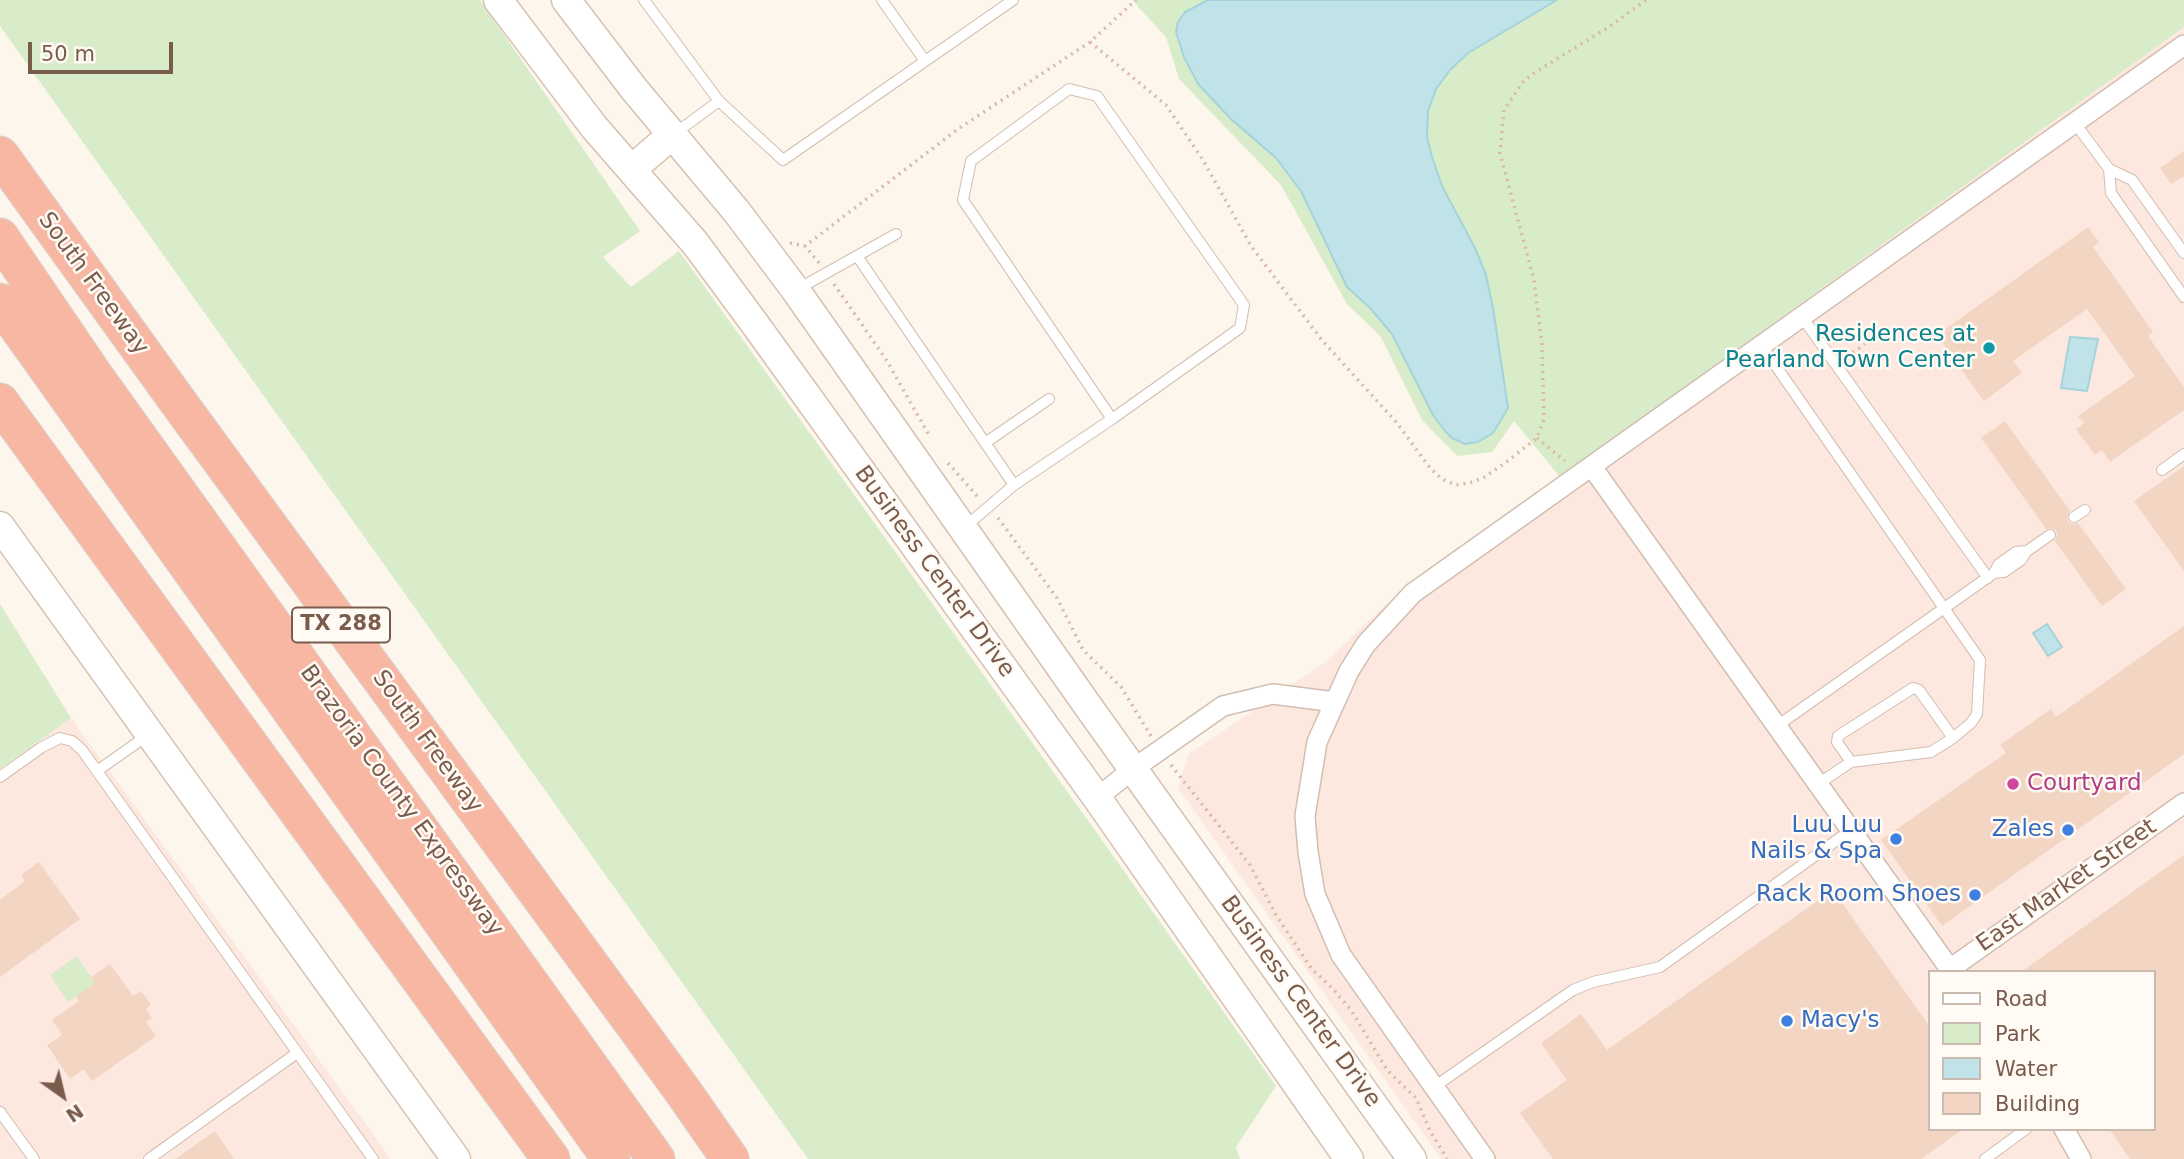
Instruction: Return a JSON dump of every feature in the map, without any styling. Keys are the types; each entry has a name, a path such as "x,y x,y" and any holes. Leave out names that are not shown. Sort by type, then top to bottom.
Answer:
{"highway":[{"name":"South Freeway","path":"1,156 730,1159"},
{"name":"Brazoria County Expressway","path":"0,237 91,371 656,1159"},
{"name":"Brazoria County Expressway","path":"0,302 611,1159"},
{"path":"0,402 551,1159"},
{"path":"417,972 461,1003 578,1159"},
{"path":"682,1090 722,1159"},
{"path":"682,1090 741,1159"}],"street":[{"name":"Business Center Drive","path":"498,0 594,127 695,243 1097,798 1349,1159"},
{"name":"Business Center Drive","path":"566,0 634,89 737,212 796,290 1412,1159"},
{"path":"1485,1159 1341,955 1315,894 1305,817 1317,742 1349,671 1366,643 1413,593 2184,45"},
{"path":"632,169 673,134"},
{"path":"1592,467 1951,970"},
{"path":"0,526 456,1159"},
{"path":"1097,798 1159,750 1223,706 1273,694 1335,702"},
{"name":"East Market Street","path":"1951,970 2184,803"},
{"path":"2065,1131 2081,1159"}],"lane":[{"path":"644,0 719,101 783,160 1013,0"},
{"path":"882,0 925,61"},
{"path":"963,528 1014,485 1112,419 1240,328 1244,305 1097,96 1069,89 971,160 963,200 1112,419"},
{"path":"673,134 719,101"},
{"path":"2075,123 2109,169 2132,180 2184,253"},
{"path":"2109,169 2111,193 2184,297"},
{"path":"796,290 896,233"},
{"path":"858,256 1014,485"},
{"path":"1802,317 1991,575"},
{"path":"1762,346 1980,660 1977,714 1971,723 1953,738 1931,752 1851,762 1818,784"},
{"path":"985,443 1049,399"},
{"path":"2162,470 2184,454"},
{"path":"2074,517 2085,510"},
{"path":"1777,726 1991,575 1999,564 2016,552 2027,551 2050,535"},
{"path":"1851,762 1838,742 1838,736 1913,688 1919,690 1953,738"},
{"path":"97,771 151,733"},
{"path":"0,777 42,747 60,738 72,741 82,750 373,1159"},
{"path":"1434,1087 1573,990 1593,982 1660,967 1851,830"},
{"path":"149,1159 298,1053"},
{"path":"0,1112 34,1159"},
{"path":"1985,1159 2023,1131"}],"path":[{"path":"931,439 887,361 827,273 805,246 958,129 1090,42 1136,0"},
{"path":"1090,42 1166,106 1203,160 1251,246 1321,339 1397,423 1430,468 1442,479 1456,485 1483,478 1505,463 1537,438 1544,419 1542,345 1534,280 1500,153 1504,110 1523,82 1534,73 1609,27 1646,0"},
{"path":"1836,365 1865,344"},
{"path":"944,457 1006,527 1057,598 1083,650 1121,687 1159,750 1250,865 1276,915 1311,968 1351,1010 1387,1070 1416,1098 1430,1132 1447,1159"}],"shaded area":[{"path":"2184,27 2184,1159 1441,1159 1178,788 1189,754 1324,663 1395,596"},
{"path":"71,718 391,1159 0,1159 0,769"}],"green space":[{"path":"0,0 480,0 640,231 603,257 631,287 679,251 1276,1086 1236,1147 1240,1159 808,1159 0,26"},
{"path":"1132,0 2184,0 2184,27 1560,477 1514,421 1492,452 1457,456 1422,420 1381,337 1347,304 1281,185 1179,79 1166,37"},
{"path":"0,604 71,718 0,769"},
{"path":"77,956 95,983 68,1002 50,975"}],"water":[{"path":"1208,0 1557,0 1468,53 1450,70 1436,89 1428,111 1427,137 1432,157 1442,186 1475,248 1486,275 1493,308 1508,408 1493,433 1478,442 1465,444 1445,431 1433,415 1392,334 1347,287 1301,191 1276,158 1231,119 1198,84 1184,57 1176,32 1178,22 1185,12"},
{"path":"2070,337 2098,339 2087,391 2061,388"},
{"path":"2047,624 2062,647 2048,656 2033,633"}],"building":[{"path":"2184,151 2184,176 2171,184 2160,168"},
{"name":"Residences at Pearland Town Center","path":"2088,227 2099,242 2093,247 2153,332 2148,336 2184,387 2184,410 2110,462 2102,450 2095,455 2076,429 2084,423 2078,416 2135,376 2087,309 2013,361 2022,373 1984,401 1937,335"},
{"path":"2005,421 2070,511 2068,522 2078,523 2126,589 2102,606 2055,541 2056,530 2046,529 1981,438"},
{"path":"2184,466 2184,571 2134,501"},
{"path":"2184,626 2184,754 1942,926 1881,840 2006,753 2000,745 2051,709 2056,717"},
{"path":"2184,855 2184,1159 2130,1159 2110,1131 2156,1131 2156,970 2024,970"},
{"path":"39,862 80,919 0,977 0,900 25,881 21,875"},
{"name":"Macy's","path":"1833,890 1928,1024 1928,1131 1960,1131 1921,1159 1553,1159 1520,1113 1567,1080 1541,1043 1581,1014 1607,1050"},
{"path":"110,964 133,996 141,991 151,1005 146,1009 152,1018 146,1022 156,1036 92,1081 84,1069 70,1079 47,1045 62,1035 52,1020 79,1001 76,996 95,983 91,977"},
{"path":"215,1131 234,1159 175,1159"}],"place":[{"name":"Residences at Pearland Town Center","path":"1989,348"},
{"name":"Courtyard","path":"2013,784"},
{"name":"Zales","path":"2068,830"},
{"name":"Luu Luu Nails & Spa","path":"1896,839"},
{"name":"Rack Room Shoes","path":"1975,895"},
{"name":"Macy's","path":"1787,1021"}]}
